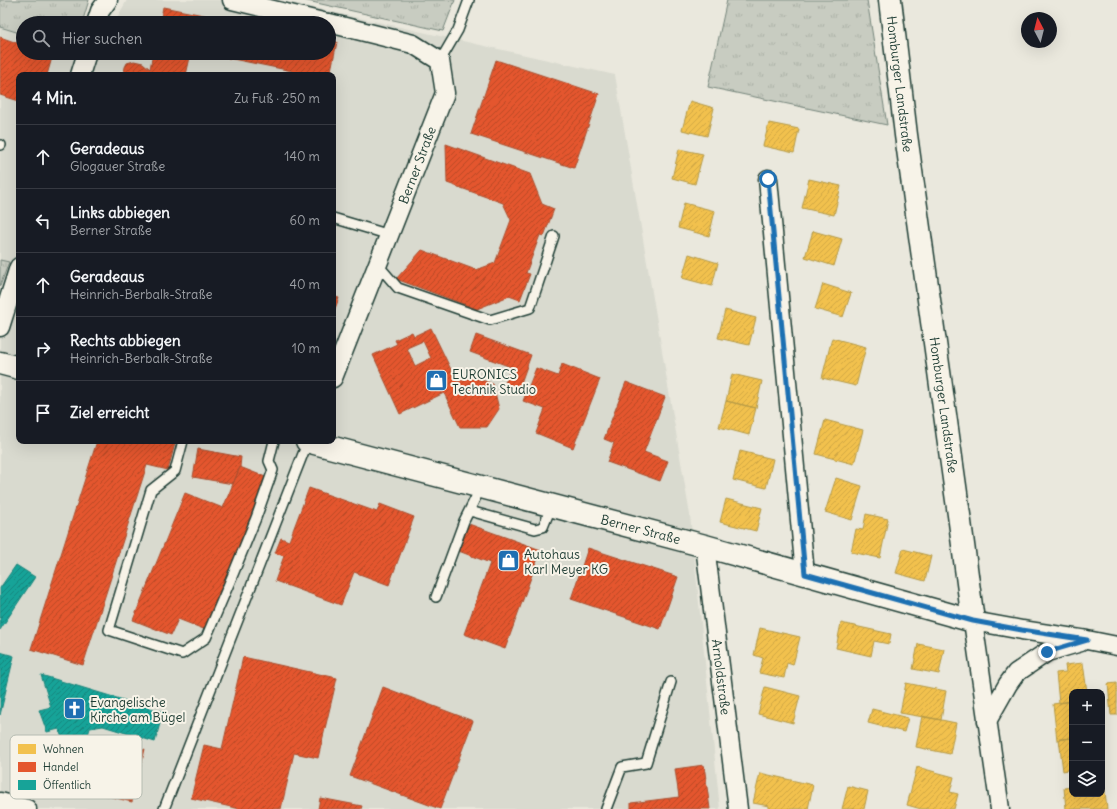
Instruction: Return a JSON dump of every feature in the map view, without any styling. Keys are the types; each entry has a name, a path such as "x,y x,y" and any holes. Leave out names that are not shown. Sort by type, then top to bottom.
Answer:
{"street":[{"path":"98,16 108,0"},
{"path":"232,0 299,16"},
{"name":"Homburger Landstraße","path":"890,0 907,142 1000,809"},
{"path":"336,25 413,44 440,60"},
{"path":"81,72 85,60"},
{"name":"Berner Straße","path":"336,370 445,93 440,60"},
{"path":"768,179 805,574"},
{"path":"0,327 16,276"},
{"path":"0,363 16,367"},
{"name":"Berner Straße","path":"319,444 705,546 973,621"},
{"name":"Arnoldstraße","path":"705,546 738,809"},
{"path":"973,621 1117,646"},
{"path":"987,721 1016,673 1047,652 1087,640"},
{"path":"0,802 27,809"}],"lane":[{"path":"440,60 458,30 469,0"},
{"path":"336,219 390,235"},
{"path":"378,265 398,288 490,320 530,308 554,236"},
{"path":"182,444 175,471 151,490 109,630 182,654 206,638 256,518 273,470 269,461 273,444"},
{"path":"164,809 307,444"},
{"path":"436,597 464,521 481,487"},
{"path":"470,511 535,529 543,527 552,505"},
{"path":"606,809 622,767 646,763 671,682"}],"shaded area":[{"path":"127,0 279,0 615,75 690,515 720,809 27,809 0,802 0,27 16,32 16,60 89,60 92,62 93,60 336,60 336,16 118,16"}],"green space":[{"path":"0,0 89,0 84,16 16,16 16,32 0,27"},
{"path":"303,0 455,0 443,31"},
{"path":"727,0 867,0 887,125 708,87"},
{"path":"0,260 9,262 0,286"}],"building: Wohnen":[{"path":"690,101 714,108 707,136 682,130"},
{"path":"769,123 799,129 794,153 763,146"},
{"path":"679,149 703,154 695,184 672,178"},
{"path":"809,179 841,186 834,215 802,208"},
{"path":"684,203 715,211 709,236 678,228"},
{"path":"813,231 842,239 834,266 805,257"},
{"path":"689,254 718,263 712,286 682,278"},
{"path":"823,284 851,293 843,317 815,309"},
{"path":"725,310 756,318 749,345 718,338"},
{"path":"832,338 866,347 856,386 822,378"},
{"path":"732,374 762,381 756,408 726,401"},
{"path":"726,401 756,408 749,435 719,427"},
{"path":"825,420 863,430 854,464 816,454"},
{"path":"740,451 773,459 766,488 733,480"},
{"path":"836,478 862,486 852,520 825,512"},
{"path":"726,499 762,508 756,531 720,522"},
{"path":"866,514 888,519 880,558 851,552 856,529 863,530"},
{"path":"903,549 931,556 925,581 896,573"},
{"path":"841,623 891,634 889,644 874,641 871,656 836,648"},
{"path":"760,628 800,637 793,665 787,663 784,678 759,673 763,658 754,655"},
{"path":"918,644 944,649 939,674 913,669"},
{"path":"1083,663 1087,689 1069,689 1069,701 1059,703 1056,673 1066,672 1065,665"},
{"path":"906,683 946,691 941,720 900,713"},
{"path":"1117,683 1117,715 1111,715 1108,684"},
{"path":"765,687 800,696 793,723 758,714"},
{"path":"1069,701 1069,738 1057,740 1053,704"},
{"path":"872,709 908,718 904,732 868,723"},
{"path":"922,716 956,723 950,754 916,747"},
{"path":"1069,738 1069,770 1063,771 1059,739"},
{"path":"917,767 954,777 950,792 958,794 954,809 921,809 907,805"},
{"path":"760,773 813,785 808,809 769,809 769,806 753,803"},
{"path":"848,786 868,791 864,809 842,809"},
{"path":"1069,787 1069,797 1105,797 1105,792 1107,809 1066,809 1064,788"}],"building: Handel":[{"path":"163,7 209,16 161,16"},
{"path":"0,37 16,43 16,60 51,60 48,72 16,72 16,100 0,95"},
{"path":"152,60 189,60 187,72 124,72 127,63 134,61 143,63 150,69"},
{"path":"238,60 333,60 331,72 292,71"},
{"path":"496,60 599,94 574,168 471,134"},
{"path":"446,144 530,174 542,204 554,209 544,236 540,235 526,273 530,274 520,300 509,296 477,309 396,279 422,250 476,270 495,263 511,220 503,203 447,183"},
{"path":"336,297 339,298 336,306"},
{"path":"431,328 457,382 473,377 493,384 499,409 487,427 460,427 444,393 400,414 373,355 397,344 395,340 412,332 414,336","holes":["423,341 431,358 415,366 407,348"]},
{"path":"476,335 531,355 517,394 503,389 511,367 470,352"},
{"path":"562,364 600,379 573,448 536,433 545,409 523,401 536,368 558,376"},
{"path":"626,382 665,397 644,452 668,461 660,481 607,462 614,443 604,439"},
{"path":"96,444 175,444 168,470 147,465 83,665 31,649"},
{"path":"198,449 241,457 240,467 233,484 193,477"},
{"path":"240,467 268,478 206,630 178,619 171,635 133,620 185,493 223,508"},
{"path":"309,488 377,512 380,504 414,517 389,585 354,572 341,605 275,581 284,556 275,553 281,538 289,541"},
{"path":"466,523 541,550 505,649 464,634 490,563 456,550"},
{"path":"588,548 678,577 660,629 571,599"},
{"path":"243,657 337,678 318,758 294,753 281,809 240,809 191,798 204,745 222,749"},
{"path":"383,687 473,721 440,809 350,776"},
{"path":"145,749 142,761 142,750"},
{"path":"704,765 710,809 631,809 631,803 679,797 675,769"},
{"path":"320,798 362,806 361,809 318,809"},
{"path":"120,799 133,799 132,802"}],"building: Öffentlich":[{"path":"16,565 35,577 0,630 0,588"},
{"path":"0,652 14,656 0,715"},
{"path":"41,675 163,712 155,742 142,738 142,735 132,735 103,726 90,728 88,735 61,735 59,729 47,732 39,710 51,707"}],"place":[{"name":"EURONICS Technik Studio","path":"436,381"},
{"name":"Autohaus Karl Meyer KG","path":"508,561"},
{"name":"Evangelische Kirche am Bügel","path":"74,709"}],"route":[{"path":"768,179 805,574 973,621 1087,640 1047,652"}]}
